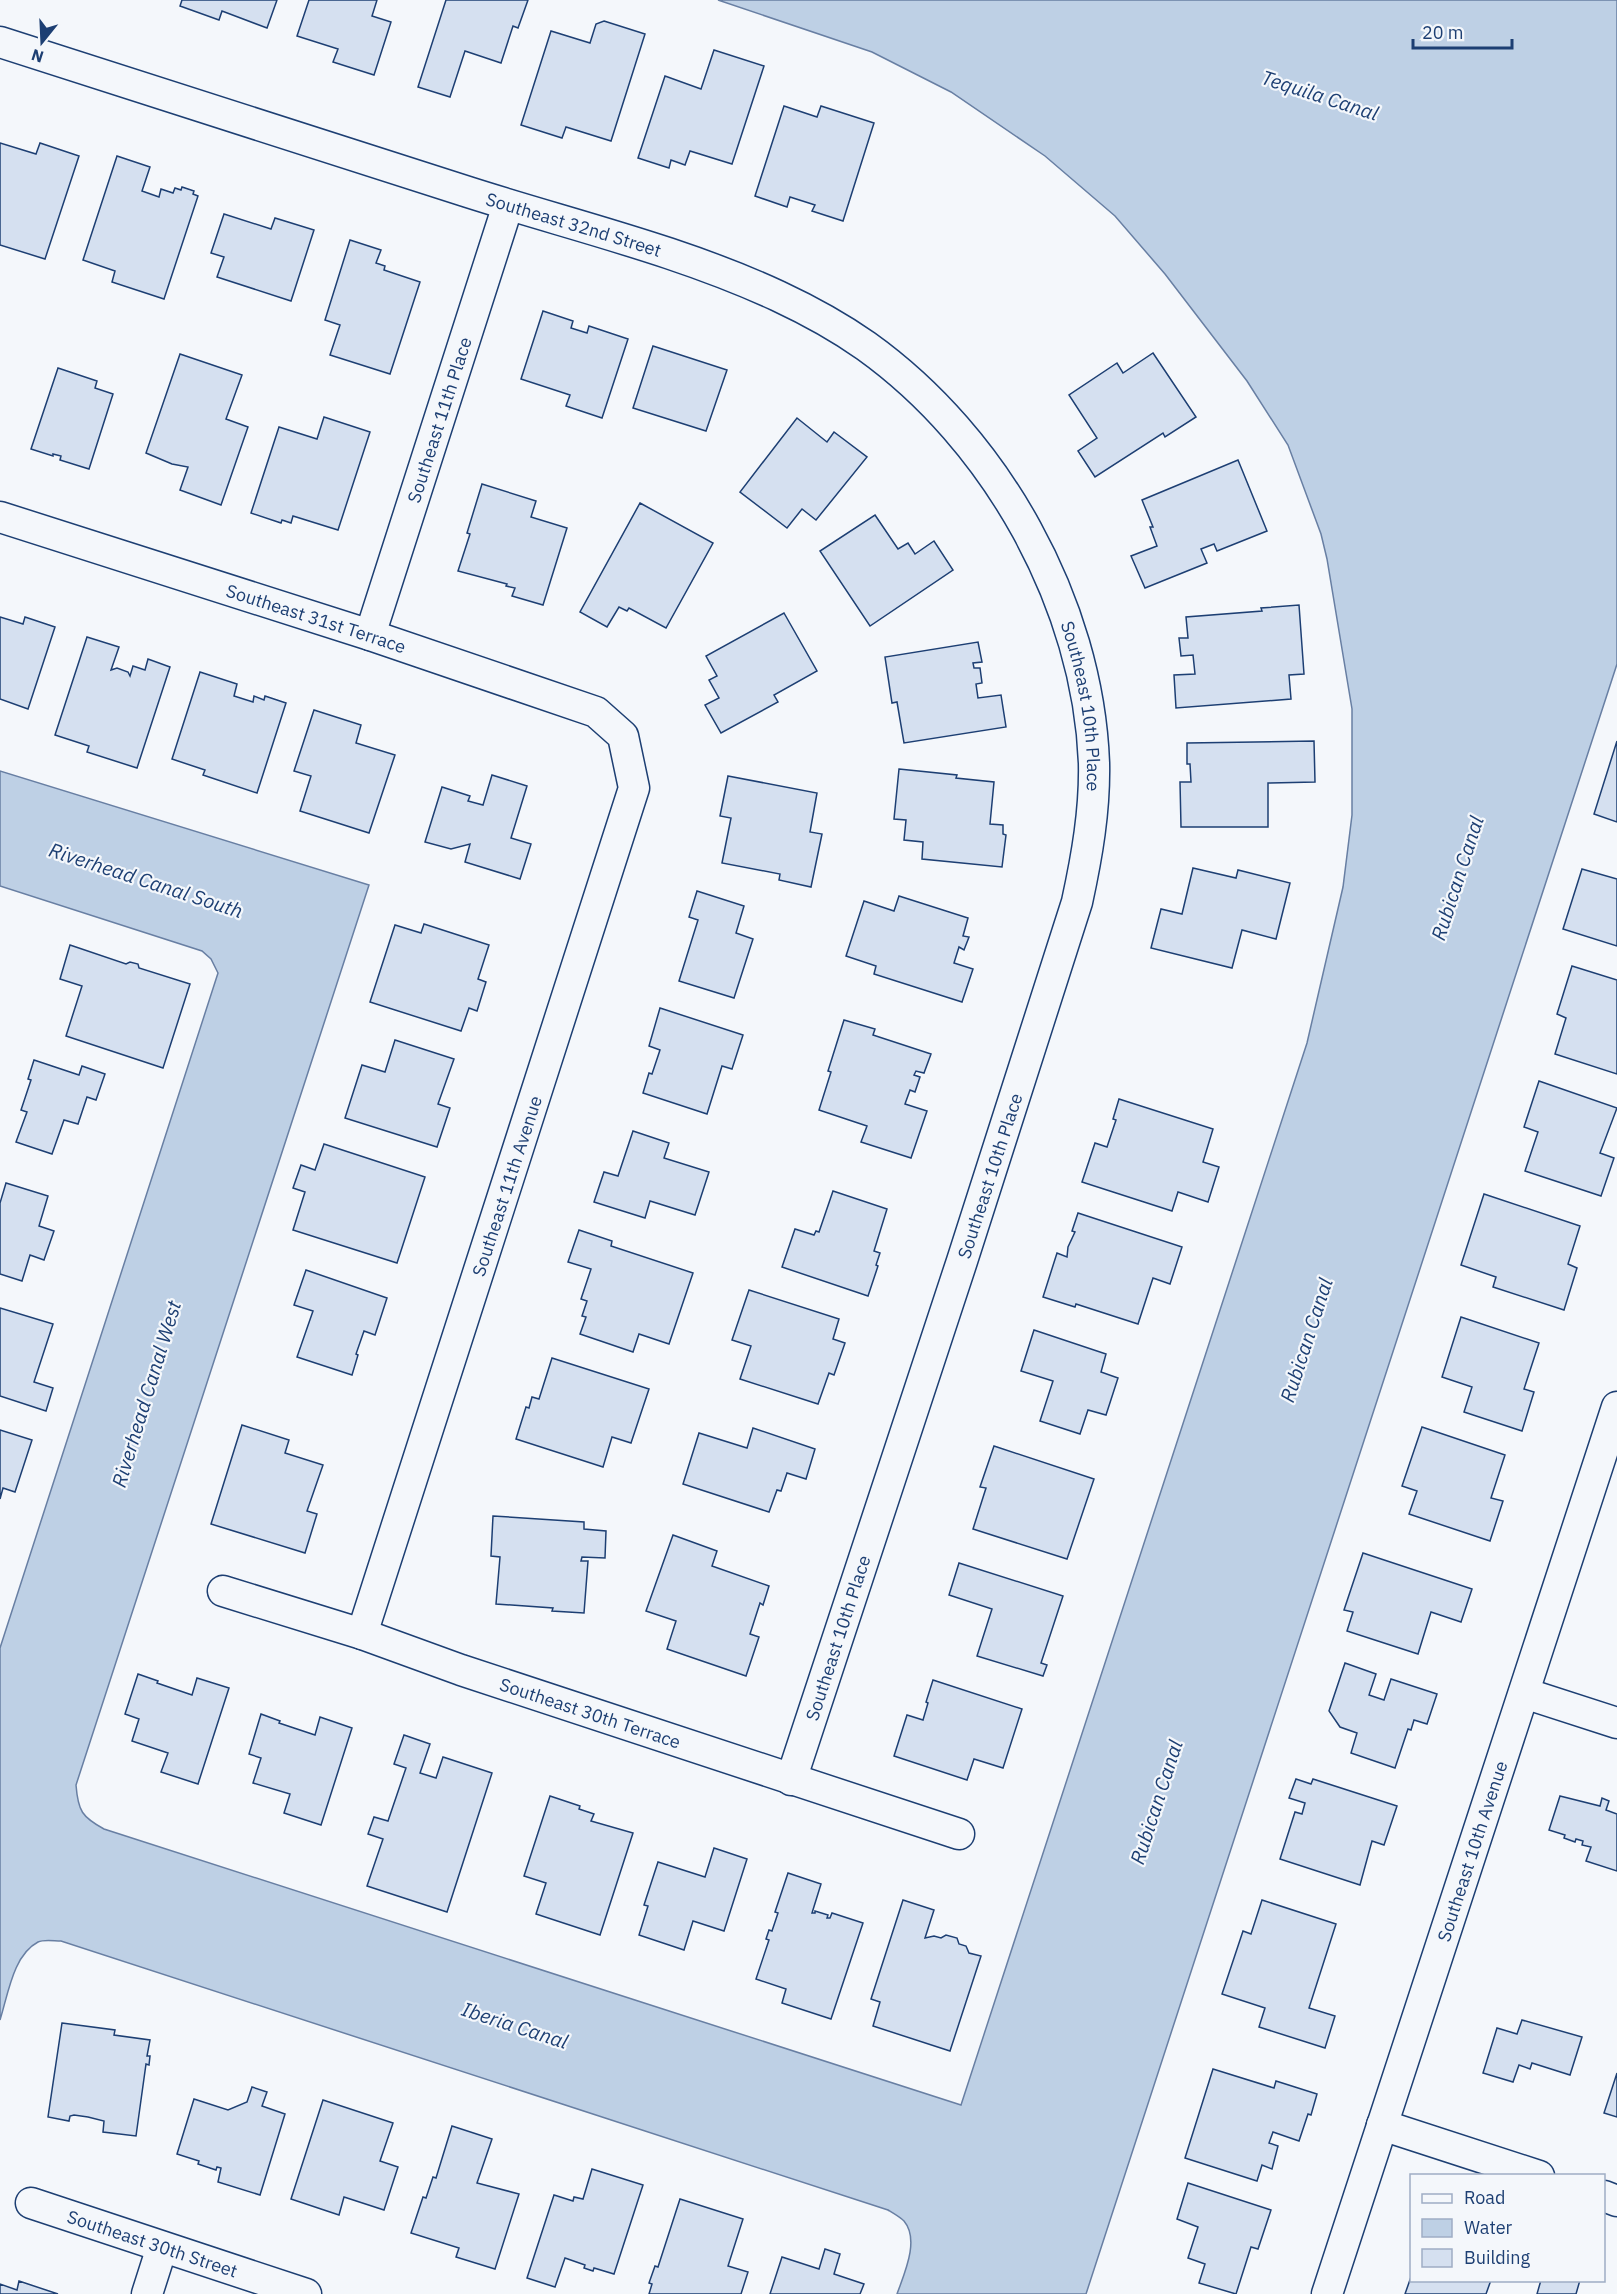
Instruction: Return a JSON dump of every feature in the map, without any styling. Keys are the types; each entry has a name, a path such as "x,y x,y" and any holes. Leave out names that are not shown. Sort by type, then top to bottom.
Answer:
{"street":[{"name":"Southeast 32nd Street","path":"0,42 687,260 734,277 797,306 865,346 934,405 993,473 1020,517 1043,562"},
{"name":"Southeast 11th Place","path":"370,635 508,205"},
{"name":"Southeast 31st Terrace","path":"0,517 370,635 596,711 623,736"},
{"name":"Southeast 10th Place","path":"791,1780 959,1273 1067,936 1087,857 1093,811 1094,764 1084,681 1074,641 1043,562"},
{"name":"Southeast 11th Avenue","path":"362,1634 634,788 623,736"},
{"name":"Southeast 10th Avenue","path":"1328,2294 1617,1407"},
{"name":"Southeast 30th Terrace","path":"223,1591 362,1634 461,1671 959,1834"},
{"path":"1524,1693 1617,1723"},
{"path":"1382,2125 1536,2174"},
{"name":"Southeast 30th Street","path":"31,2203 306,2294"},
{"path":"147,2294 162,2247"}],"water":[{"path":"718,0 1617,0 1617,664 1086,2294 897,2294 907,2267 911,2238 904,2221 888,2210 61,1941 38,1942 23,1956 13,1976 0,2020 0,1648 218,973 211,959 202,951 0,886 0,771 369,885 76,1785 82,1812 104,1829 961,2105 1307,1043 1343,887 1352,815 1352,709 1321,534 1288,445 1247,381 1165,274 1115,216 1045,156 951,92 872,52"}],"building":[{"path":"182,0 277,0 267,28 222,11 219,20 180,6"},
{"path":"309,0 377,0 372,16 391,22 374,75 333,62 338,49 297,36"},
{"path":"446,0 528,0 518,28 513,26 501,63 465,51 450,97 418,87"},
{"path":"604,21 645,34 611,141 566,127 562,138 521,125 551,31 590,43 596,24"},
{"path":"714,50 764,66 732,164 690,151 685,165 671,160 669,168 638,158 665,76 701,89"},
{"path":"784,106 817,117 821,106 874,123 843,221 812,211 815,205 790,197 787,207 755,196"},
{"path":"0,143 36,154 40,143 79,156 45,259 0,245"},
{"path":"117,156 150,167 142,191 159,197 161,189 173,193 175,188 181,190 182,187 194,191 193,194 198,196 164,299 112,282 115,271 83,260"},
{"path":"224,214 271,229 275,218 314,230 291,301 217,277 224,257 211,253"},
{"path":"350,240 381,250 376,263 385,266 384,270 420,282 390,374 330,355 340,325 325,320"},
{"path":"543,311 573,321 571,328 587,333 589,326 628,339 602,418 566,406 570,395 521,379"},
{"path":"653,346 727,370 706,431 633,408"},
{"path":"1153,353 1196,417 1165,437 1163,433 1095,477 1078,451 1097,438 1069,395 1117,363 1123,373"},
{"path":"180,354 242,375 226,419 248,427 221,505 180,490 188,467 172,464 146,453"},
{"path":"58,368 97,381 95,388 113,394 89,469 60,460 61,456 53,454 53,456 31,449"},
{"path":"324,417 370,432 338,530 293,516 291,523 282,520 281,523 251,513 279,427 317,439"},
{"path":"797,418 827,442 834,432 867,457 816,520 802,509 787,528 740,492"},
{"path":"1238,460 1267,531 1217,551 1214,544 1201,549 1207,563 1145,588 1131,556 1157,546 1150,527 1153,527 1142,500"},
{"path":"482,484 536,501 531,517 567,528 543,605 512,596 515,588 506,586 507,584 458,571"},
{"path":"640,503 713,543 666,628 629,608 627,611 619,607 607,627 580,612"},
{"path":"875,515 898,549 908,543 915,554 934,541 953,570 870,626 820,551"},
{"path":"1299,605 1304,674 1289,675 1291,699 1176,708 1174,675 1195,674 1193,655 1181,656 1179,638 1188,638 1186,617 1262,611 1261,608"},
{"path":"784,613 817,671 774,695 778,702 721,733 705,705 719,698 709,680 717,676 706,656"},
{"path":"0,617 23,624 25,617 55,627 28,709 0,699"},
{"path":"87,637 119,647 111,670 117,668 128,672 130,676 133,666 145,670 148,659 170,667 137,768 87,752 89,746 55,735"},
{"path":"978,642 982,662 973,663 974,668 980,668 982,683 976,684 978,698 1001,695 1006,727 904,743 897,702 892,703 885,657"},
{"path":"200,672 237,684 234,696 253,702 254,696 264,700 265,696 286,703 257,793 203,775 205,770 172,759"},
{"path":"314,710 361,725 356,743 395,755 369,833 300,811 311,776 294,771"},
{"path":"1314,741 1315,782 1268,783 1268,827 1181,827 1180,782 1191,782 1190,764 1187,764 1187,743"},
{"path":"1617,741 1617,822 1594,814"},
{"path":"899,769 957,775 956,778 994,782 990,824 1003,825 1003,834 1006,835 1002,867 922,859 923,842 904,840 906,820 894,819"},
{"path":"492,775 527,786 511,838 531,844 520,879 465,862 470,844 451,849 425,842 442,787 470,796 468,801 483,805"},
{"path":"728,776 817,793 810,832 822,834 811,887 779,880 780,874 722,863 731,818 720,816"},
{"path":"1193,868 1236,878 1238,870 1290,883 1276,939 1242,930 1232,968 1151,948 1161,909 1182,914"},
{"path":"1582,869 1617,879 1617,946 1563,929"},
{"path":"697,891 744,906 736,933 753,939 734,998 679,981 698,920 689,917"},
{"path":"899,896 968,918 963,936 969,937 964,950 959,947 954,963 973,969 962,1002 874,974 876,966 846,956 864,901 894,911"},
{"path":"424,924 489,945 478,979 486,982 477,1011 469,1008 461,1031 370,1002 395,925 421,933"},
{"path":"70,945 126,964 130,962 138,964 139,968 190,984 163,1068 66,1036 82,986 60,979"},
{"path":"1572,966 1617,980 1617,1074 1555,1054 1566,1018 1557,1014"},
{"path":"660,1008 743,1035 732,1069 722,1066 707,1114 643,1093 660,1050 649,1046"},
{"path":"844,1020 875,1029 873,1035 931,1054 924,1073 916,1071 914,1075 920,1077 915,1092 910,1090 905,1104 927,1111 911,1158 861,1142 867,1126 819,1110"},
{"path":"395,1040 454,1059 438,1104 450,1108 437,1147 345,1118 362,1065 385,1072"},
{"path":"34,1060 79,1075 82,1066 105,1074 96,1100 87,1097 78,1124 64,1120 52,1154 16,1142 27,1112 21,1110 31,1080 28,1079"},
{"path":"1539,1081 1617,1108 1600,1153 1614,1158 1601,1196 1525,1171 1538,1132 1524,1127"},
{"path":"1119,1099 1213,1129 1203,1162 1219,1167 1208,1202 1178,1192 1172,1211 1082,1182 1095,1143 1107,1147 1116,1120 1113,1119"},
{"path":"633,1131 669,1143 664,1158 709,1172 695,1215 650,1201 645,1218 594,1202 604,1172 618,1176"},
{"path":"324,1144 425,1177 397,1263 293,1230 305,1192 293,1188 301,1165 315,1170"},
{"path":"6,1183 48,1196 39,1226 54,1231 44,1260 30,1255 22,1281 0,1274 0,1203"},
{"path":"833,1191 887,1209 874,1251 880,1253 868,1296 782,1267 795,1229 814,1235 816,1231 819,1232"},
{"path":"1484,1194 1580,1226 1568,1264 1577,1268 1564,1310 1493,1287 1496,1277 1461,1265"},
{"path":"1078,1213 1182,1247 1170,1284 1153,1278 1138,1324 1076,1304 1075,1307 1043,1297 1057,1253 1067,1257"},
{"path":"579,1230 612,1241 611,1246 693,1273 669,1344 639,1334 633,1352 580,1334 586,1317 582,1316 587,1301 581,1299 591,1269 568,1262"},
{"path":"306,1270 387,1298 375,1335 364,1331 352,1375 297,1357 313,1311 294,1305"},
{"path":"749,1290 839,1319 833,1339 845,1343 834,1375 829,1373 818,1404 740,1379 751,1346 732,1340"},
{"path":"0,1308 53,1324 34,1382 53,1388 46,1411 0,1396"},
{"path":"1461,1317 1539,1343 1524,1389 1534,1392 1522,1431 1464,1412 1472,1387 1442,1377"},
{"path":"1034,1330 1106,1354 1101,1372 1118,1378 1106,1415 1088,1410 1080,1434 1040,1421 1053,1381 1021,1371"},
{"path":"552,1358 649,1389 631,1443 612,1437 603,1467 516,1439 526,1407 529,1408 532,1397 539,1399"},
{"path":"242,1425 289,1440 285,1453 323,1465 307,1511 317,1514 305,1553 211,1524"},
{"path":"1422,1427 1505,1455 1491,1498 1503,1501 1490,1541 1409,1514 1417,1491 1402,1486"},
{"path":"753,1428 815,1449 806,1479 787,1473 781,1491 777,1490 769,1512 683,1484 699,1433 747,1448"},
{"path":"0,1430 32,1440 15,1492 3,1488 0,1499"},
{"path":"994,1446 1094,1479 1067,1559 973,1529 986,1488 980,1487"},
{"path":"493,1516 584,1522 584,1529 606,1531 605,1558 582,1557 581,1561 588,1561 584,1613 552,1611 553,1608 496,1604 500,1557 491,1556"},
{"path":"673,1535 717,1551 712,1566 769,1586 763,1605 760,1603 750,1634 759,1637 746,1676 667,1649 676,1621 646,1611"},
{"path":"1363,1553 1472,1589 1461,1622 1431,1612 1418,1654 1347,1631 1353,1612 1344,1610"},
{"path":"959,1563 1063,1596 1041,1663 1047,1665 1043,1676 977,1656 992,1609 949,1595"},
{"path":"1345,1663 1376,1674 1369,1695 1384,1700 1391,1679 1437,1694 1427,1724 1414,1720 1411,1730 1408,1729 1395,1768 1351,1753 1357,1733 1340,1727 1329,1711"},
{"path":"138,1674 192,1695 197,1678 229,1688 198,1784 161,1772 168,1753 132,1741 139,1719 125,1714"},
{"path":"933,1680 1022,1709 1003,1768 974,1759 967,1780 894,1756 907,1715 923,1720"},
{"path":"261,1714 280,1721 279,1723 315,1735 320,1717 352,1728 321,1825 284,1813 290,1794 253,1783 261,1758 249,1754"},
{"path":"404,1735 430,1744 420,1773 436,1778 443,1757 492,1773 447,1912 367,1886 383,1839 368,1834 374,1817 388,1821 406,1768 394,1764"},
{"path":"1296,1779 1311,1784 1313,1779 1397,1806 1384,1845 1372,1841 1360,1885 1280,1859 1295,1812 1302,1814 1305,1803 1289,1798"},
{"path":"550,1796 580,1806 579,1809 594,1814 591,1821 633,1833 600,1935 536,1914 546,1883 524,1876"},
{"path":"1560,1796 1600,1806 1602,1798 1609,1801 1606,1810 1617,1814 1617,1871 1586,1861 1591,1847 1582,1845 1583,1841 1576,1839 1575,1842 1564,1838 1565,1835 1549,1830"},
{"path":"714,1848 747,1859 724,1931 693,1921 684,1950 639,1935 648,1906 644,1905 658,1862 705,1877"},
{"path":"788,1873 821,1884 812,1913 815,1911 828,1915 827,1918 830,1918 832,1913 863,1923 831,2019 782,2003 786,1989 756,1979 769,1940 766,1939 769,1930 772,1931 778,1913 775,1912"},
{"path":"903,1900 934,1910 925,1938 934,1936 941,1938 946,1935 957,1938 959,1944 966,1946 969,1953 981,1956 950,2051 873,2026 880,2002 871,1999"},
{"path":"1262,1900 1336,1924 1309,2008 1335,2016 1325,2048 1259,2027 1265,2008 1222,1994 1243,1931 1251,1934"},
{"path":"1522,2020 1582,2037 1570,2075 1532,2063 1530,2069 1519,2065 1513,2082 1483,2073 1497,2028 1517,2034"},
{"path":"62,2023 115,2030 114,2035 150,2040 147,2056 150,2056 149,2065 146,2064 136,2136 103,2132 104,2121 88,2117 74,2115 70,2116 69,2121 48,2117"},
{"path":"1213,2069 1274,2088 1276,2081 1317,2094 1311,2115 1308,2114 1299,2141 1273,2132 1269,2143 1278,2146 1272,2169 1262,2165 1257,2181 1185,2158"},
{"path":"1617,2073 1617,2117 1604,2113"},
{"path":"252,2087 267,2092 262,2106 285,2114 260,2195 218,2182 221,2168 217,2167 216,2170 198,2164 199,2161 177,2154 194,2099 228,2110 247,2102"},
{"path":"323,2100 393,2123 380,2161 398,2167 384,2210 344,2197 339,2215 291,2199"},
{"path":"452,2126 492,2139 477,2183 519,2194 495,2269 456,2257 459,2248 411,2233 423,2197 426,2198 433,2177 436,2178"},
{"path":"592,2169 643,2185 614,2274 594,2268 593,2271 584,2268 585,2265 565,2258 555,2287 527,2278 554,2195 573,2201 574,2197 583,2199"},
{"path":"1188,2183 1271,2210 1258,2249 1251,2247 1236,2294 1199,2283 1205,2264 1188,2258 1198,2227 1177,2219"},
{"path":"680,2199 743,2219 728,2266 748,2272 741,2294 649,2294 652,2284 649,2283 655,2266 658,2267"},
{"path":"825,2249 840,2254 834,2274 864,2284 860,2294 770,2294 782,2257 819,2269"},
{"path":"1410,2280 1410,2282 1490,2282 1486,2294 1405,2294"},
{"path":"19,2281 58,2294 0,2294 0,2284 17,2290"},
{"path":"1540,2282 1579,2282 1576,2294 1537,2294"}],"water label":[{"name":"Tequila Canal","path":"1320,95"},
{"name":"Rubican Canal","path":"1457,878"},
{"name":"Riverhead Canal South","path":"146,880"},
{"name":"Rubican Canal","path":"1306,1340"},
{"name":"Riverhead Canal West","path":"146,1394"},
{"name":"Rubican Canal","path":"1156,1802"},
{"name":"Iberia Canal","path":"515,2025"}]}
